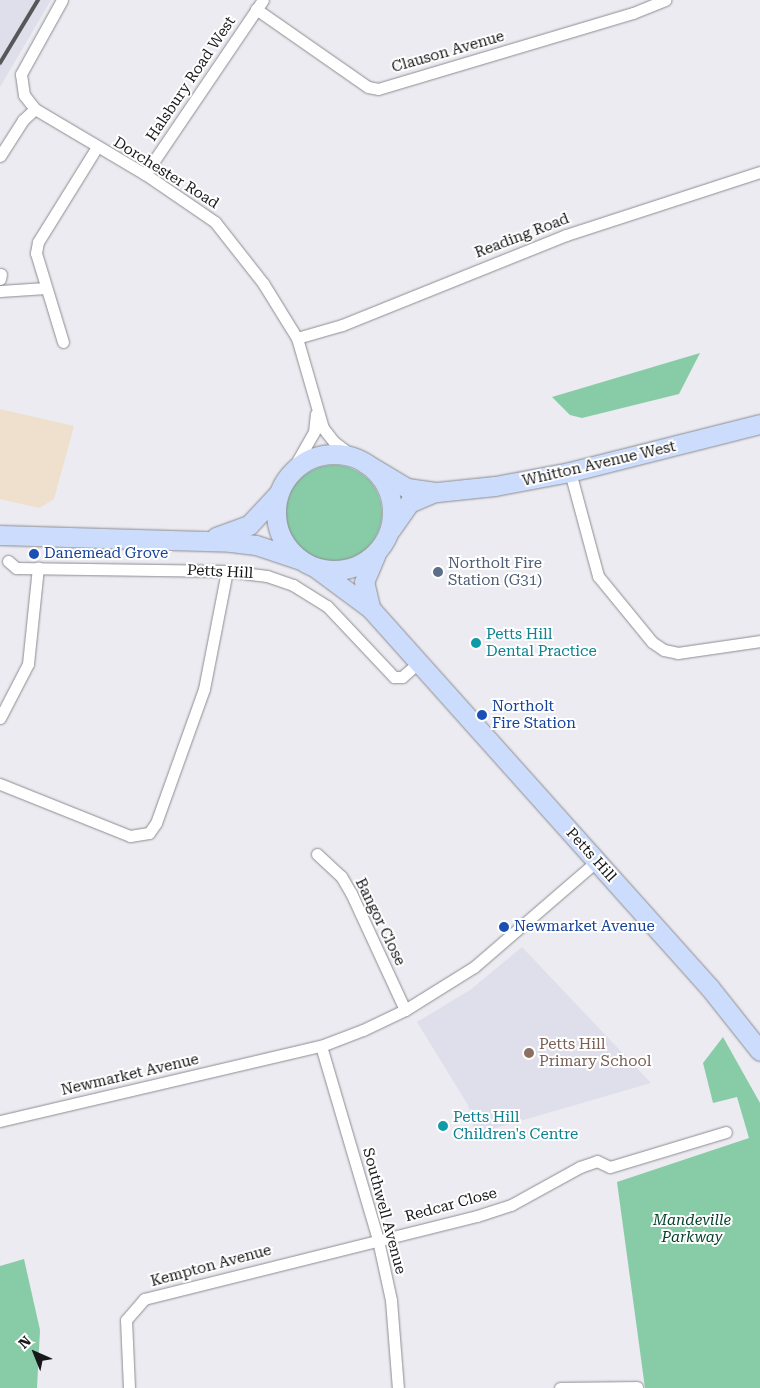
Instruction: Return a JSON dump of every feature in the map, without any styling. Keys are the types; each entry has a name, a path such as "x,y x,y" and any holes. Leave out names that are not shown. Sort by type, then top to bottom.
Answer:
{"main road":[{"name":"Whitton Avenue West","path":"360,460 407,488 436,492 495,486 570,472 760,424"},
{"path":"320,456 360,460 388,489 392,512 388,534 378,551 356,566 343,570 310,565 287,546 277,525 280,491 290,474 299,466 320,456"},
{"name":"Petts Hill","path":"194,540 223,536 249,525 266,510 280,491"},
{"name":"Whitton Avenue West","path":"388,534 409,503 436,492"},
{"name":"Petts Hill","path":"0,535 194,540 256,546 310,565 370,608 717,995 760,1051"},
{"name":"Petts Hill","path":"370,608 364,582 378,551"}],"street":[{"name":"Dorchester Road","path":"62,0 21,74 24,95 35,109 145,174 215,222 263,283 298,338 316,407 328,436 360,460"},
{"name":"Clauson Avenue","path":"260,5 368,87 378,89 633,13 666,0"},
{"name":"Halsbury Road West","path":"145,174 260,5"},
{"path":"0,156 23,120 35,109"},
{"path":"63,342 36,253 38,242 97,147"},
{"name":"Reading Road","path":"298,338 342,324 566,234 760,172"},
{"path":"0,291 46,288"},
{"name":"Dorchester Road","path":"290,474 314,432 316,407"},
{"path":"570,472 598,576 652,642 664,650 678,653 760,641"},
{"name":"Petts Hill","path":"8,561 13,568 227,571 268,576 304,591 342,620 397,678 402,677 418,662"},
{"path":"0,718 28,664 38,568"},
{"path":"0,784 130,836 149,833 156,823 204,689 227,571"},
{"name":"Bangor Close","path":"317,854 341,876 351,893 405,1010"},
{"name":"Newmarket Avenue","path":"0,1121 322,1046 405,1010 474,967 597,861"},
{"name":"Southwell Avenue","path":"322,1046 378,1240 391,1300 398,1388"},
{"name":"Redcar Close","path":"378,1240 511,1205 580,1166 597,1161 610,1167 726,1132"},
{"name":"Kempton Avenue","path":"129,1388 126,1320 144,1299 378,1240"},
{"path":"560,1388 637,1387"}],"shaded area":[{"path":"0,0 51,0 0,87"},
{"path":"0,409 74,426 54,499 39,508 0,499"},
{"name":"Petts Hill Primary School","path":"522,947 651,1083 475,1134 468,1105 417,1022 470,990"}],"green space":[{"path":"700,353 679,394 582,418 570,415 552,397"},
{"path":"334,465 352,469 368,479 378,495 382,513 378,531 368,547 352,557 334,561 316,557 300,547 290,531 286,513 290,495 300,479 316,469"},
{"name":"Mandeville Parkway","path":"723,1037 760,1103 760,1388 645,1388 617,1182 749,1138 737,1097 713,1103 703,1063"},
{"path":"24,1259 40,1330 37,1388 0,1388 0,1266"}],"railway":[{"path":"0,63 38,0"}],"place":[{"name":"Danemead Grove","path":"34,554"},
{"name":"Northolt Fire Station (G31)","path":"438,572"},
{"name":"Petts Hill Dental Practice","path":"476,643"},
{"name":"Northolt Fire Station","path":"482,715"},
{"name":"Newmarket Avenue","path":"504,927"},
{"name":"Petts Hill Primary School","path":"529,1053"},
{"name":"Petts Hill Children's Centre","path":"443,1126"}]}
